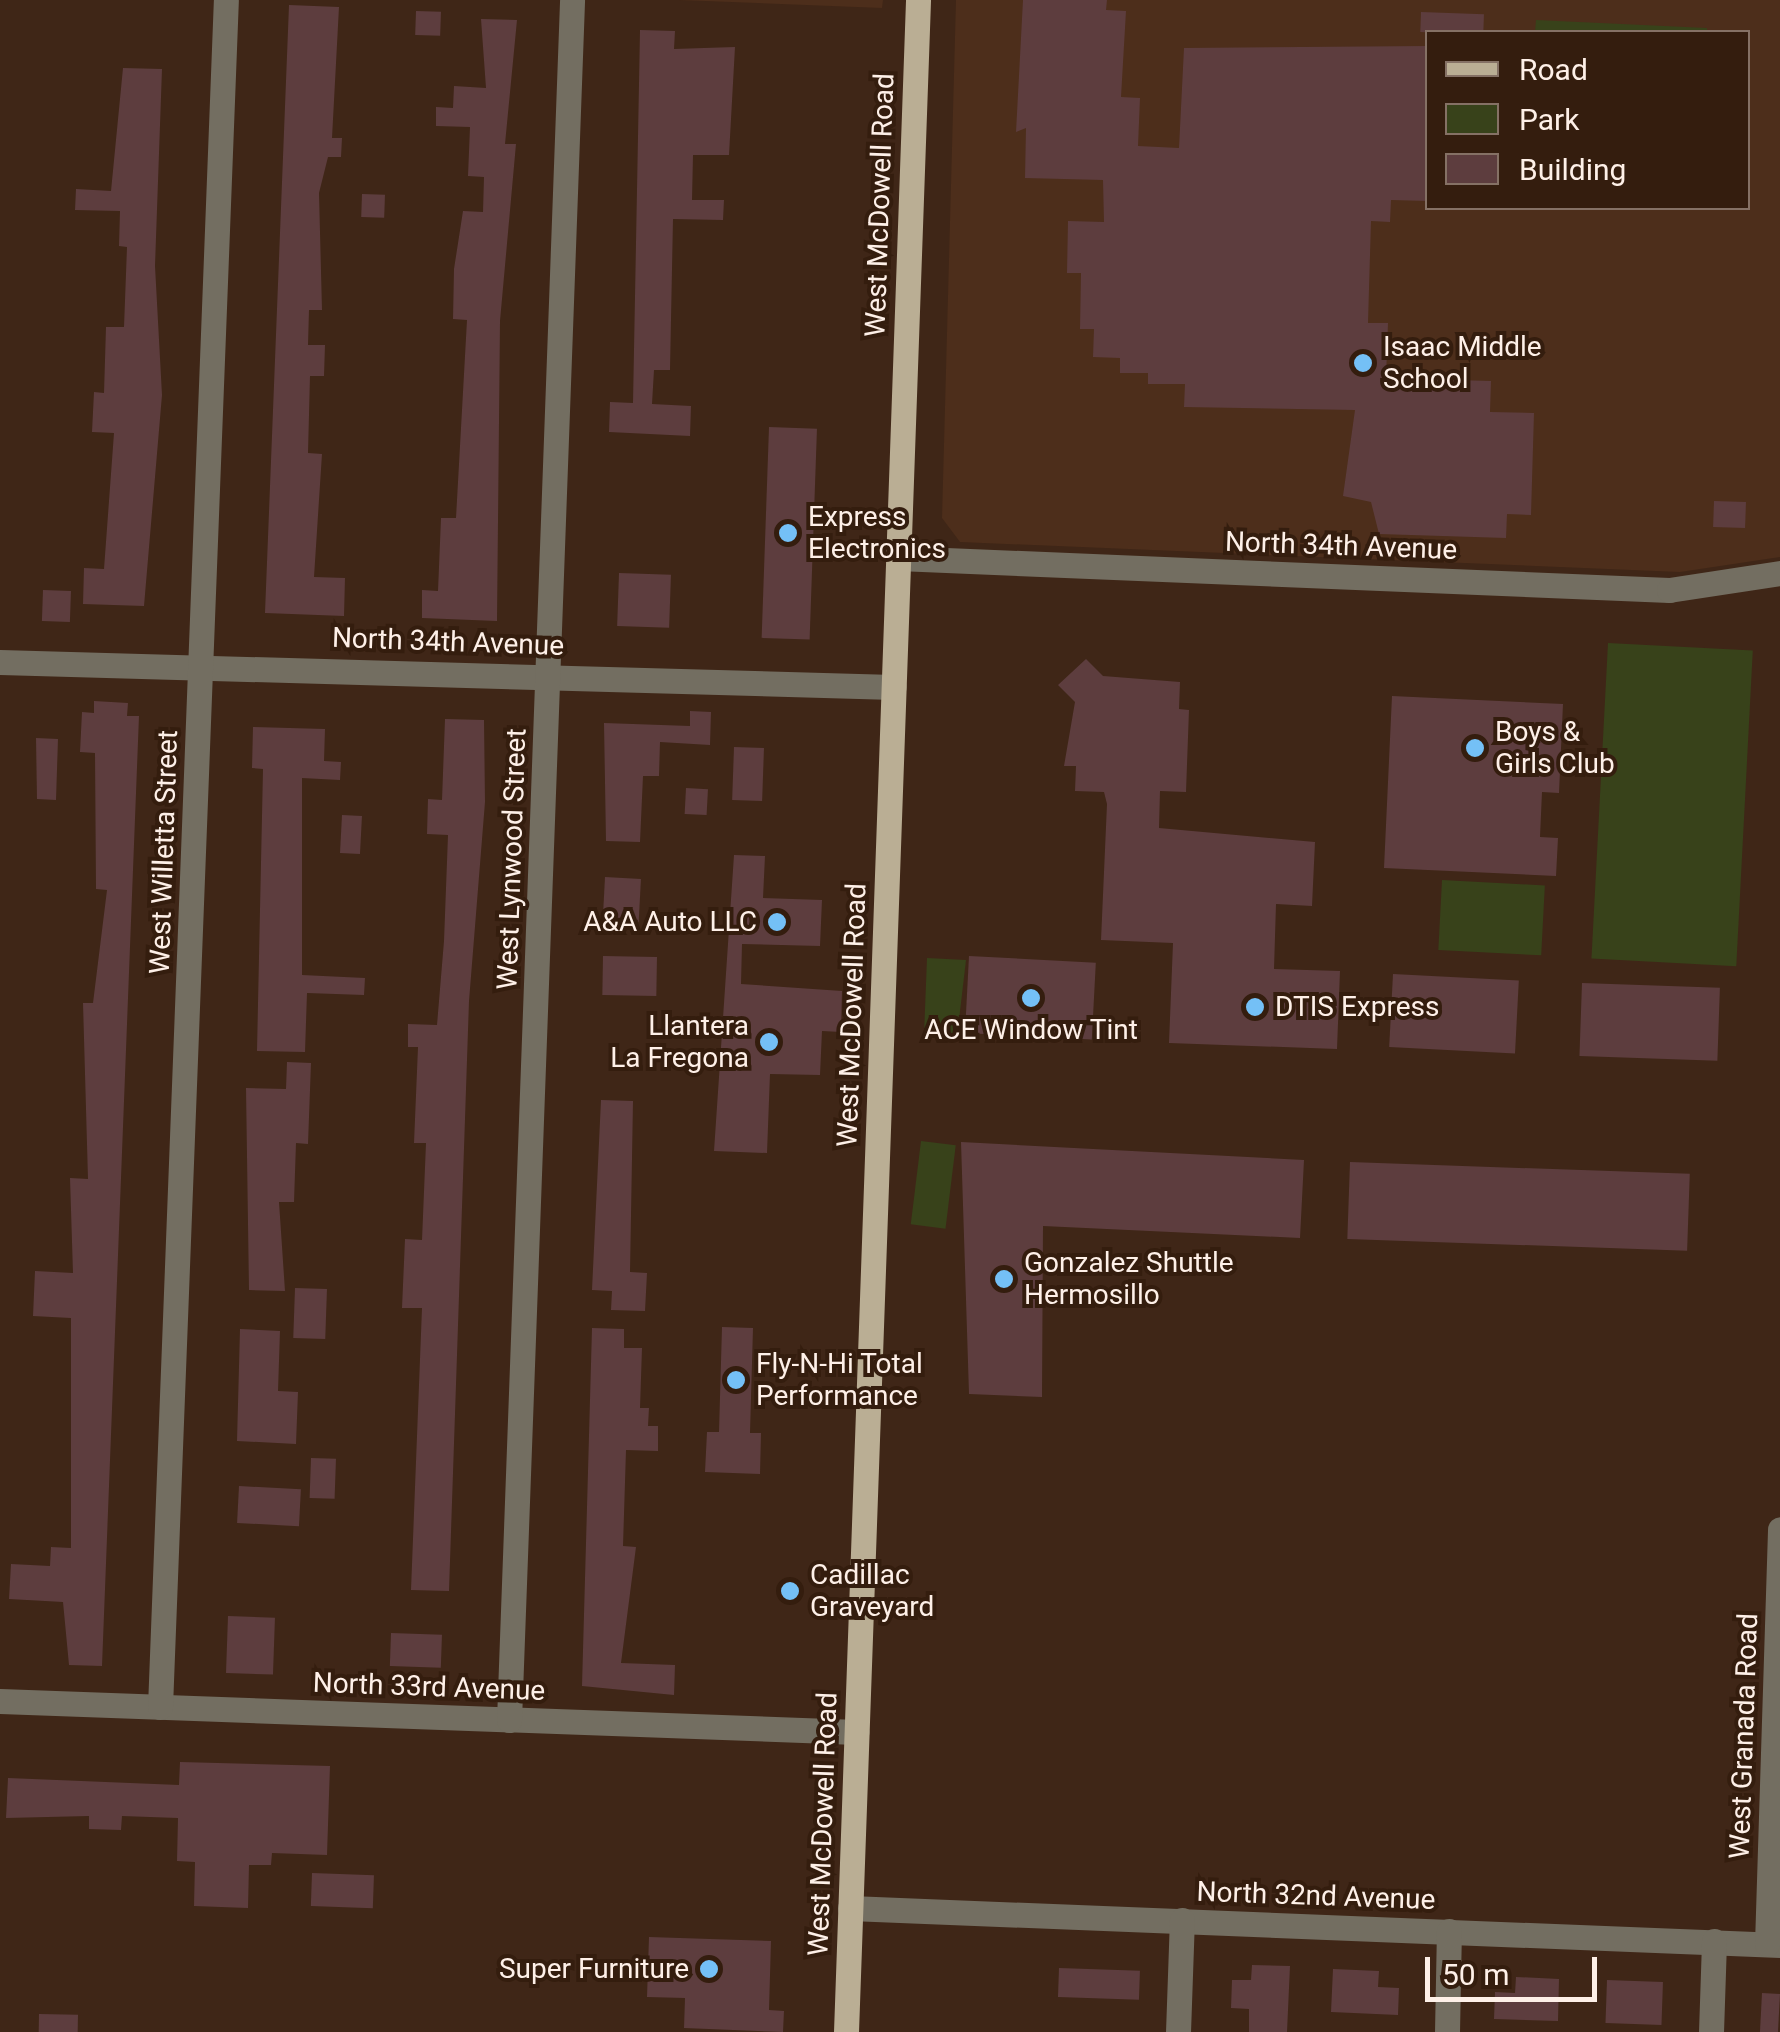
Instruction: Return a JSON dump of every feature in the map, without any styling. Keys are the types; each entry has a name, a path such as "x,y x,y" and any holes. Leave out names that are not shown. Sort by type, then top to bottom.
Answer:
{"main road":[{"name":"West McDowell Road","path":"846,2032 918,0"}],"street":[{"name":"West Willetta Street","path":"160,1707 226,0"},
{"name":"West Lynwood Street","path":"509,1720 572,0"},
{"name":"North 34th Avenue","path":"898,558 1669,590 1780,572"},
{"name":"North 34th Avenue","path":"0,662 894,688"},
{"name":"West Granada Road","path":"1774,1944 1780,1529"},
{"name":"North 33rd Avenue","path":"0,1701 856,1732"},
{"name":"North 32nd Avenue","path":"850,1908 1774,1944"},
{"path":"1178,2032 1182,1920"},
{"path":"1447,2032 1449,1931"},
{"path":"1711,2032 1714,1942"}],"shaded area":[{"path":"679,0 883,0 882,8"},
{"name":"Isaac Middle School","path":"956,0 1780,0 1780,557 1680,572 960,542 942,518"}],"green space":[{"path":"1536,20 1707,28 1707,30 1535,30"},
{"path":"1608,643 1753,651 1736,966 1591,959"},
{"path":"1442,880 1545,885 1541,955 1438,950"},
{"path":"927,958 966,960 957,1037 924,1035"},
{"path":"921,1141 956,1145 946,1229 911,1224"}],"building":[{"path":"1023,0 1107,0 1106,10 1126,11 1121,97 1140,98 1138,146 1179,148 1184,48 1425,46 1425,201 1391,200 1390,222 1371,221 1368,323 1388,323 1386,378 1491,381 1490,412 1534,413 1531,515 1507,514 1506,538 1379,534 1371,502 1343,496 1355,410 1184,407 1185,384 1148,384 1148,373 1120,373 1120,358 1093,357 1094,329 1080,329 1081,273 1067,273 1068,221 1104,222 1103,180 1025,178 1026,128 1016,132"},
{"path":"289,5 339,7 332,138 342,138 341,157 328,157 319,193 322,310 309,310 308,345 325,345 324,376 310,376 308,453 322,454 314,577 345,578 344,616 265,613"},
{"path":"416,11 441,12 440,36 415,35"},
{"path":"1421,12 1484,14 1483,30 1420,32"},
{"path":"481,19 517,20 505,144 516,144 500,321 497,621 422,618 422,590 438,591 441,518 456,518 467,320 453,319 454,269 463,211 483,212 484,177 468,176 470,127 436,126 436,107 453,108 454,86 486,88"},
{"path":"640,30 675,31 674,49 735,47 729,155 693,155 692,200 724,200 723,220 673,219 670,370 654,370 652,404 691,406 690,436 609,432 610,402 633,403"},
{"path":"123,68 162,69 155,266 162,395 144,606 83,604 84,568 104,569 114,433 92,432 94,392 104,393 106,327 124,327 127,247 119,246 120,211 75,210 76,189 111,191"},
{"path":"362,194 385,195 384,218 361,217"},
{"name":"Express Electronics","path":"769,427 817,429 810,640 762,638"},
{"path":"1714,501 1746,502 1745,528 1713,527"},
{"path":"619,573 671,575 669,628 617,626"},
{"path":"43,590 71,591 70,622 42,621"},
{"path":"1086,659 1103,676 1180,682 1179,709 1189,710 1186,792 1160,791 1159,828 1315,842 1312,906 1276,904 1274,969 1340,971 1337,1049 1169,1043 1173,943 1101,940 1107,804 1104,792 1075,791 1076,766 1064,766 1075,702 1058,685"},
{"name":"Boys & Girls Club","path":"1392,696 1563,704 1559,793 1542,792 1540,837 1558,838 1556,876 1384,868"},
{"path":"94,701 128,703 127,716 139,716 102,1666 69,1665 63,1602 9,1599 11,1564 50,1566 51,1547 71,1548 71,1318 33,1316 35,1271 73,1273 70,1178 88,1179 83,1003 93,1003 107,890 96,889 95,753 80,752 82,712 94,713"},
{"path":"690,711 711,712 710,745 660,742 659,776 643,776 640,842 606,841 604,723 690,726"},
{"path":"445,719 484,720 485,802 469,1001 449,1591 411,1590 422,1308 402,1308 405,1239 422,1240 426,1143 414,1143 418,1047 408,1047 408,1024 437,1025 444,941 448,835 427,834 428,799 442,800"},
{"path":"253,727 325,729 324,761 341,762 340,780 302,778 302,975 365,978 364,995 307,993 305,1052 257,1051 263,769 252,768"},
{"path":"36,738 58,739 56,800 37,799"},
{"path":"734,747 764,748 762,801 732,800"},
{"path":"686,788 708,789 707,815 685,814"},
{"path":"342,815 362,816 360,854 340,853"},
{"name":"Llantera La Fregona","path":"734,855 765,856 763,898 822,900 820,946 742,944 741,984 842,991 841,1032 822,1031 820,1075 770,1074 767,1153 714,1151"},
{"path":"605,877 641,879 639,922 603,920"},
{"path":"603,956 657,957 656,996 602,995"},
{"name":"ACE Window Tint","path":"969,956 1096,963 1092,1040 965,1033"},
{"path":"1393,974 1519,981 1515,1053 1389,1047"},
{"path":"1582,983 1720,988 1717,1061 1579,1056"},
{"path":"287,1062 311,1063 308,1144 296,1143 294,1202 279,1202 285,1291 249,1290 246,1088 286,1089"},
{"path":"601,1100 633,1101 630,1272 647,1273 645,1311 611,1310 612,1291 592,1290"},
{"path":"961,1142 1304,1160 1300,1238 1043,1226 1042,1397 969,1394"},
{"path":"1350,1162 1690,1174 1687,1251 1347,1239"},
{"path":"295,1288 327,1289 325,1339 293,1338"},
{"path":"722,1327 753,1328 750,1433 761,1433 760,1474 705,1472 707,1432 719,1432"},
{"path":"592,1328 624,1329 624,1348 642,1348 640,1408 649,1408 648,1426 658,1426 658,1451 626,1450 623,1546 636,1547 621,1663 675,1665 674,1695 582,1686"},
{"path":"240,1329 280,1331 278,1391 298,1392 296,1444 237,1441"},
{"path":"311,1458 336,1459 335,1499 310,1498"},
{"path":"239,1486 301,1489 299,1526 237,1523"},
{"path":"228,1616 275,1618 273,1675 226,1673"},
{"path":"391,1633 442,1635 441,1668 390,1666"},
{"path":"180,1762 330,1766 327,1855 272,1853 271,1865 249,1865 248,1908 194,1906 195,1862 177,1861 178,1818 122,1816 121,1830 89,1829 89,1816 6,1818 8,1778 179,1785"},
{"path":"312,1873 374,1875 373,1908 311,1906"},
{"name":"Super Furniture","path":"649,1937 771,1941 769,2010 784,2011 783,2032 684,2028 685,1998 647,1997"},
{"path":"1252,1965 1290,1966 1287,2032 1249,2032 1249,2009 1231,2008 1232,1980 1251,1980"},
{"path":"1059,1968 1140,1971 1139,2000 1058,1997"},
{"path":"1333,1969 1379,1971 1378,1987 1399,1988 1398,2015 1331,2012"},
{"path":"1516,1977 1559,1979 1558,2021 1494,2019 1495,1992 1515,1993"},
{"path":"1607,1980 1663,1982 1661,2025 1605,2023"},
{"path":"1762,1993 1780,1994 1778,2032 1760,2032"},
{"path":"39,2014 78,2015 78,2032 39,2032"}],"place":[{"name":"Isaac Middle School","path":"1363,363"},
{"name":"Express Electronics","path":"788,533"},
{"name":"Boys & Girls Club","path":"1475,748"},
{"name":"A&A Auto LLC","path":"777,922"},
{"name":"ACE Window Tint","path":"1031,998"},
{"name":"DTIS Express","path":"1255,1007"},
{"name":"Llantera La Fregona","path":"769,1042"},
{"name":"Gonzalez Shuttle Hermosillo","path":"1004,1279"},
{"name":"Fly-N-Hi Total Performance","path":"736,1380"},
{"name":"Cadillac Graveyard","path":"790,1591"},
{"name":"Super Furniture","path":"709,1969"}]}
